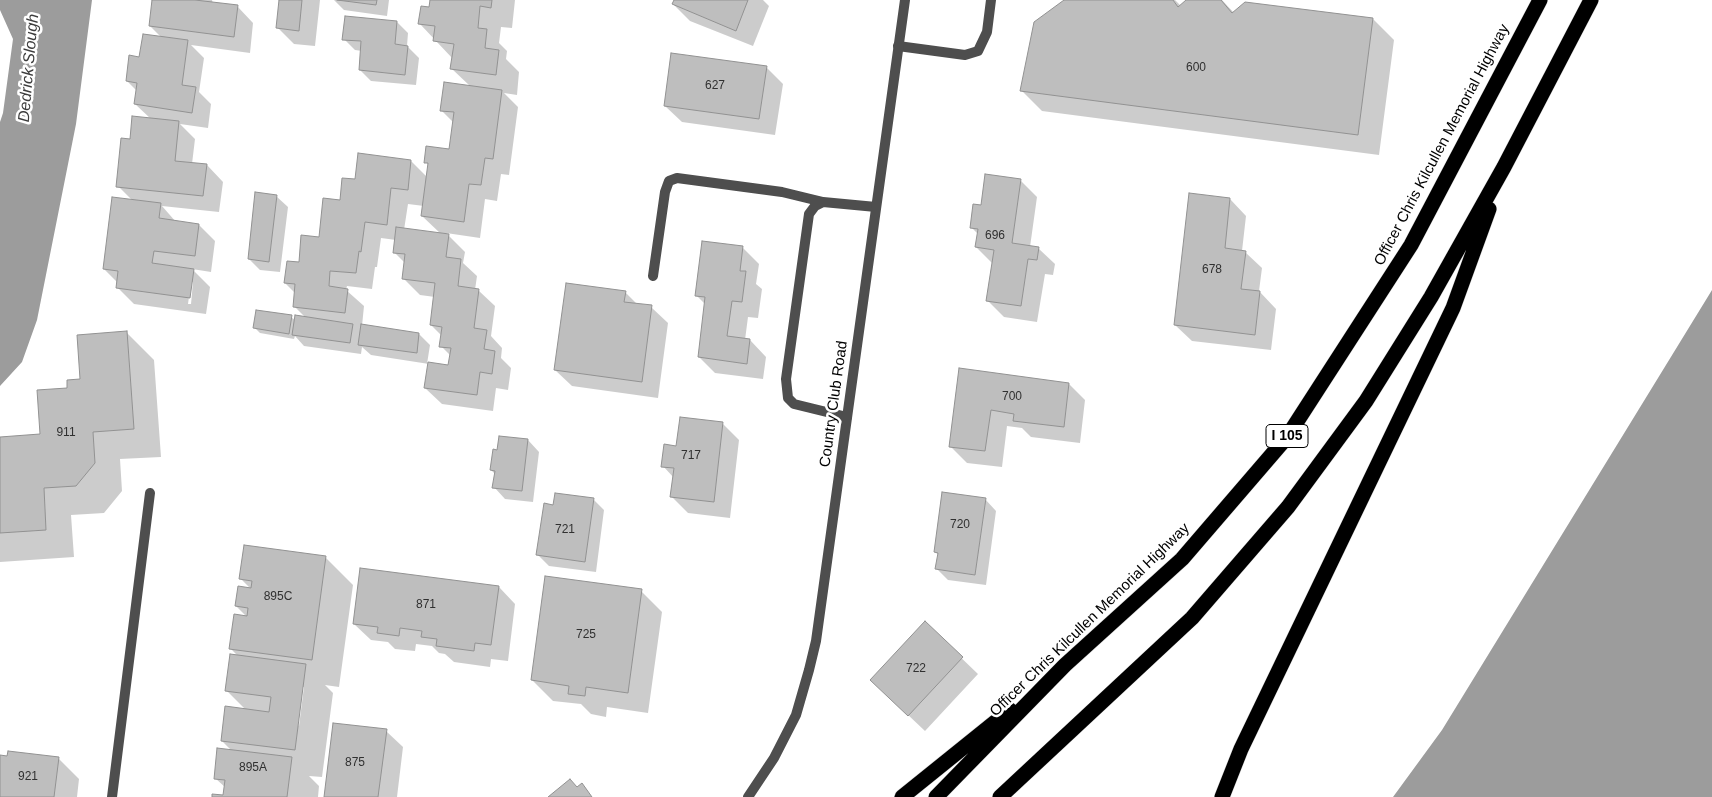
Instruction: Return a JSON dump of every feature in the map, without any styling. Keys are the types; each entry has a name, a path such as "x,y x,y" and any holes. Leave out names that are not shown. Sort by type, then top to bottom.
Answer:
{"highway":[{"name":"Officer Chris Kilcullen Memorial Highway","path":"936,797 1065,665 1182,559 1287,437 1412,245 1540,0"},
{"name":"I 105","path":"1000,797 1192,618 1288,507 1366,401 1431,297 1504,167 1591,0"},
{"path":"1222,797 1241,750 1453,308 1504,167"},
{"path":"902,797 1065,665"}],"street":[{"name":"Country Club Road","path":"748,797 774,758 796,715 809,670 818,625 905,0"},
{"path":"898,46 966,55 978,51 987,32 991,0"},
{"path":"653,276 665,192 669,181 677,178 782,192 823,202 876,207"},
{"path":"823,202 816,206 809,214 786,379 788,398 794,404 847,417"},
{"path":"112,797 150,493"}],"water":[{"name":"Dedrick Slough","path":"0,0 92,0 76,124 37,320 22,362 0,386 0,122 3,113 13,39 0,10"},
{"path":"1712,290 1712,797 1393,797 1442,730"}],"building":[{"path":"152,0 195,0 238,5 234,37 149,26"},
{"path":"279,0 302,0 299,31 276,28"},
{"path":"337,0 377,0 376,5"},
{"path":"430,0 492,0 491,8 480,6 478,28 487,29 485,48 499,50 496,75 450,69 454,44 433,41 435,26 418,24 421,6 429,7"},
{"path":"674,0 748,0 736,31 672,4"},
{"path":"1064,0 1173,0 1178,7 1186,0 1221,0 1232,13 1245,2 1373,18 1358,135 1020,91 1034,22"},
{"path":"345,16 397,21 395,44 408,46 405,75 359,70 361,41 342,40"},
{"path":"143,34 188,40 182,85 196,87 192,113 134,104 137,83 126,81 129,55 139,57"},
{"path":"671,53 767,66 759,119 664,106"},
{"path":"444,82 502,90 493,159 485,158 481,185 469,184 464,222 421,216 428,163 424,163 426,146 449,149 454,112 440,111"},
{"path":"132,116 179,121 175,161 207,164 203,196 116,187 121,138 130,139"},
{"path":"358,153 411,160 408,190 391,188 387,225 365,222 356,273 330,271 329,286 348,289 345,313 293,307 295,284 284,283 287,261 299,262 301,235 319,237 323,198 340,200 342,178 355,179"},
{"path":"985,174 1021,179 1012,243 1039,247 1037,260 1028,259 1021,306 986,301 994,250 975,247 978,229 970,228 973,204 981,205"},
{"path":"255,192 277,195 269,262 248,259"},
{"path":"1189,193 1230,198 1225,248 1246,251 1241,289 1260,291 1255,335 1174,325"},
{"path":"112,197 161,203 159,218 199,224 195,256 154,251 152,263 194,269 190,298 116,288 118,271 103,269"},
{"path":"396,227 449,234 446,257 461,259 458,286 479,289 474,328 487,330 484,349 495,351 492,374 480,372 477,395 424,388 428,362 448,365 451,348 439,347 442,327 430,325 435,283 402,279 405,254 393,253"},
{"path":"702,241 743,246 740,271 746,271 742,302 732,301 727,336 750,339 747,364 698,357 705,297 695,296"},
{"path":"566,283 626,291 624,302 652,305 642,382 554,370"},
{"path":"256,310 292,315 289,334 253,328"},
{"path":"295,315 353,324 350,343 292,335"},
{"path":"361,324 419,333 417,353 358,345"},
{"path":"127,331 134,429 93,432 95,463 76,486 44,488 46,530 0,533 0,437 40,434 37,390 67,388 67,380 80,379 77,335"},
{"path":"959,368 1069,383 1064,427 1013,421 1014,414 991,410 985,451 949,447"},
{"path":"680,417 723,422 714,502 670,497 674,468 661,467 664,444 676,446"},
{"path":"499,436 528,439 522,491 492,488 495,471 490,470 493,449 497,450"},
{"path":"942,492 986,498 975,575 935,569 938,553 934,552"},
{"path":"555,493 594,498 585,562 536,555 544,503 553,505"},
{"path":"244,545 326,556 312,660 229,649 234,614 247,616 248,608 235,606 238,586 251,588 252,581 239,579"},
{"path":"360,568 499,586 491,645 475,643 474,651 436,646 437,639 421,637 422,631 400,628 399,636 377,633 378,627 353,624"},
{"path":"545,576 642,589 628,693 586,687 585,696 568,694 569,686 531,680"},
{"path":"925,621 963,657 908,716 870,680"},
{"path":"230,654 306,664 295,750 221,741 225,706 269,712 271,697 225,691"},
{"path":"333,723 387,729 378,797 324,797"},
{"path":"217,748 292,757 287,797 212,797 212,794 223,795 225,780 214,779"},
{"path":"8,751 59,757 54,797 0,797 0,755 7,756"},
{"path":"570,779 577,787 582,783 592,797 548,797"}]}
